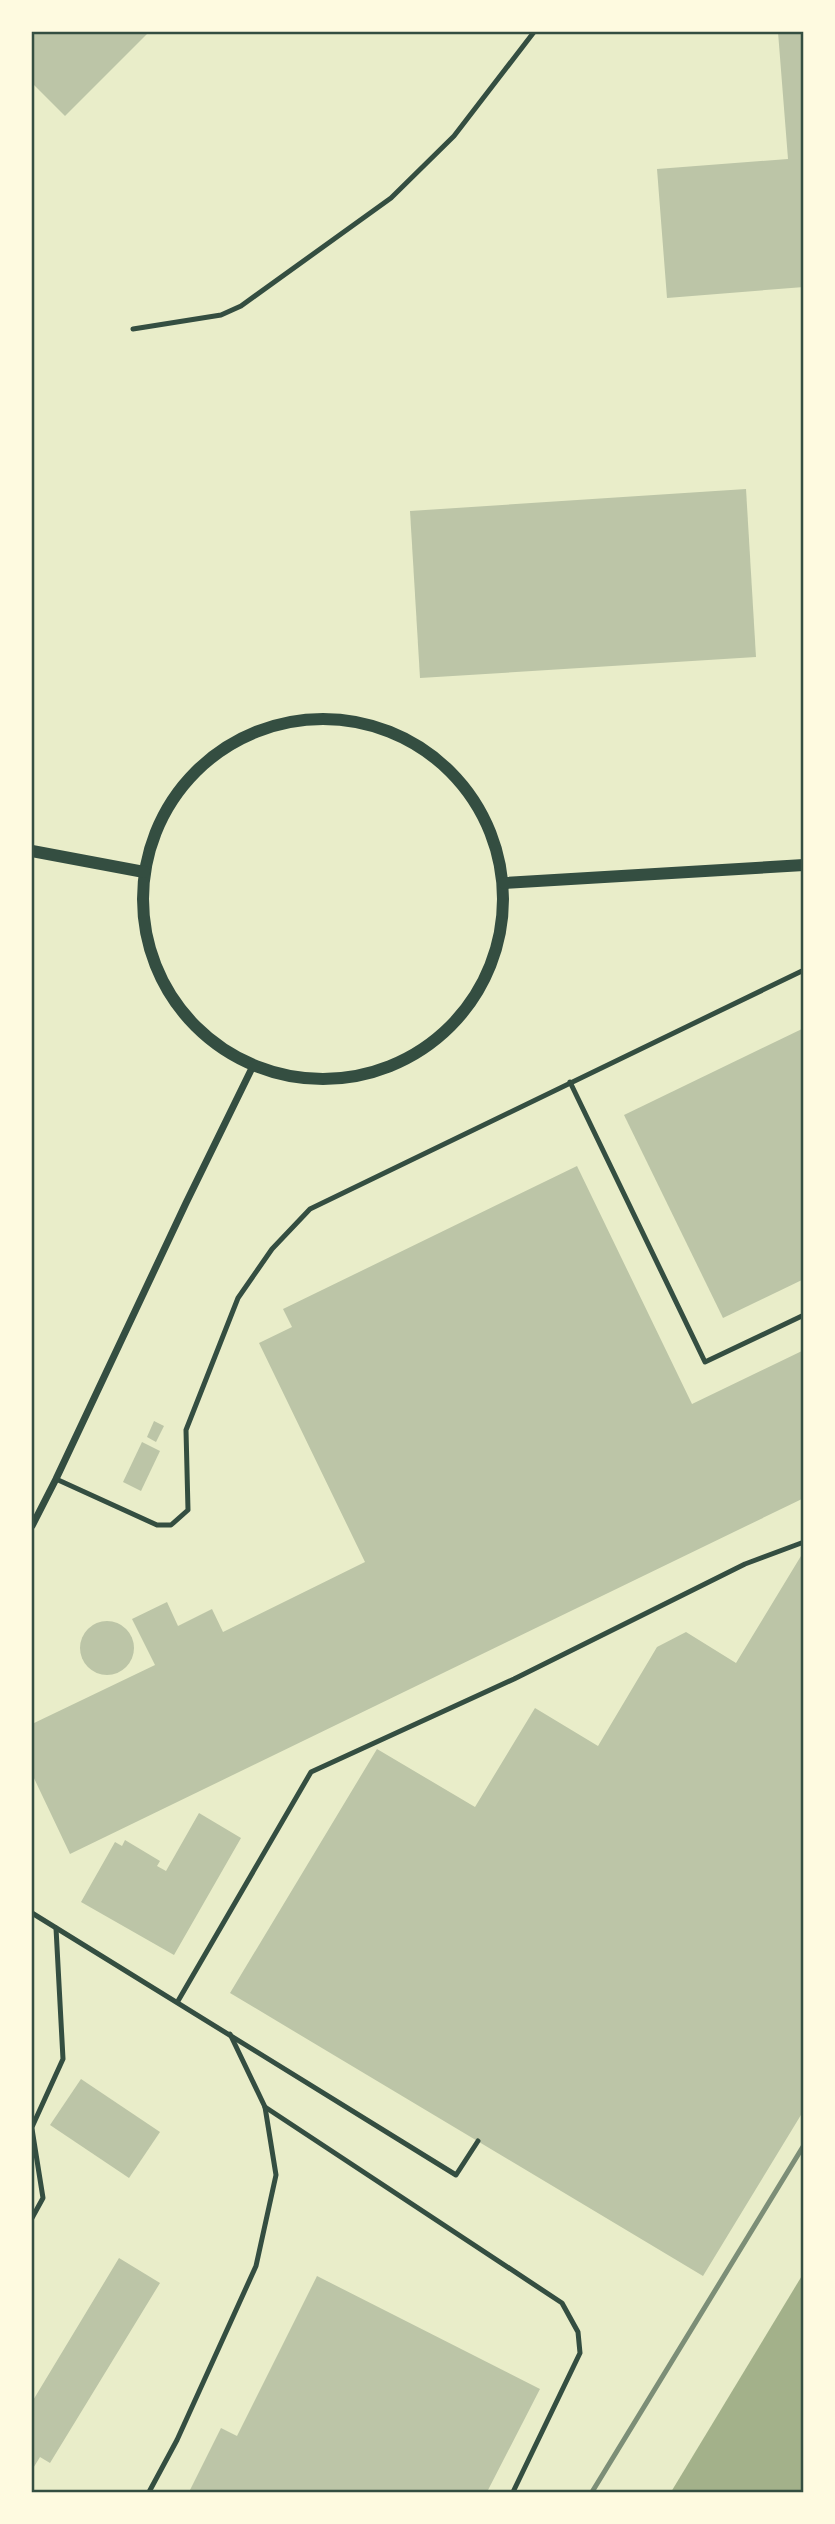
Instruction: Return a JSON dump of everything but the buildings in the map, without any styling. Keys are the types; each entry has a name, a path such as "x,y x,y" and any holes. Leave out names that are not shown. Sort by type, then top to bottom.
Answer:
{"street":[{"path":"329,719 381,728 428,751 466,787 492,832 504,883 500,936 482,986 450,1028 407,1059 357,1077 305,1079 253,1066 212,1042 178,1008 155,967 144,920 144,873 160,822 189,779 229,745 277,724 329,719"},
{"path":"32,851 144,873"},
{"path":"504,883 803,865"},
{"path":"32,1526 253,1066"}],"lane":[{"path":"133,329 221,315 240,306 391,198 454,136 534,32"},
{"path":"56,1479 157,1525 171,1525 188,1510 186,1430 238,1298 272,1249 310,1209 803,970"},
{"path":"569,1083 705,1362 803,1315"},
{"path":"178,2001 311,1772 514,1679 745,1564 803,1542"},
{"path":"32,1913 456,2175 478,2141"},
{"path":"32,2218 43,2197 32,2128 62,2059 56,1928"},
{"path":"149,2493 177,2440 256,2266 276,2175 265,2107 230,2034"},
{"path":"265,2107 562,2303 578,2332 580,2353 513,2493"}],"shaded area":[{"path":"803,2274 803,2492 671,2492"}],"railway":[{"path":"592,2492 804,2145"}]}
